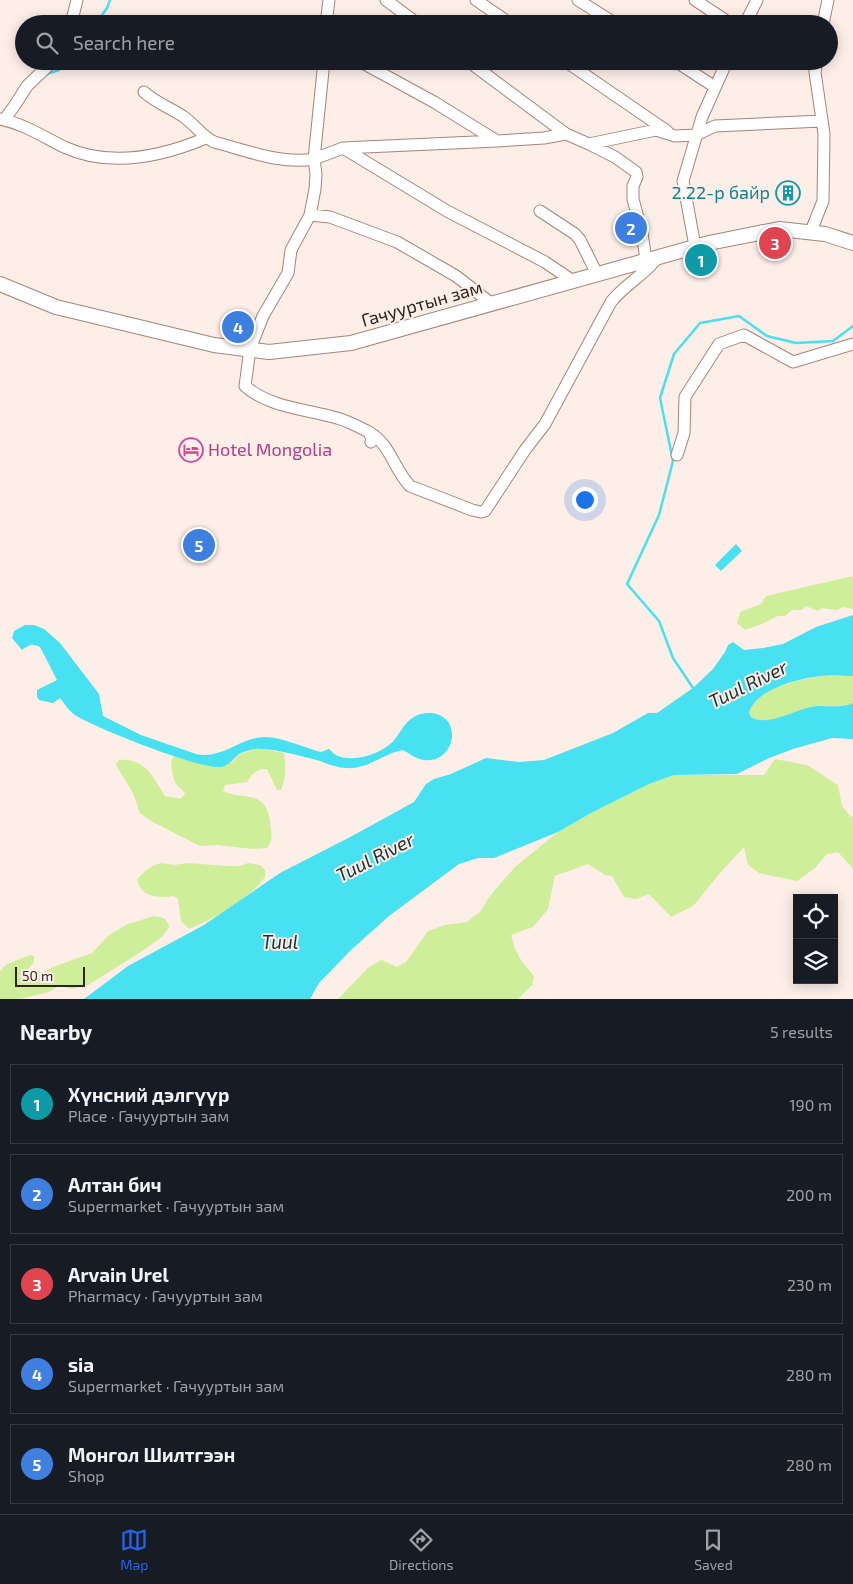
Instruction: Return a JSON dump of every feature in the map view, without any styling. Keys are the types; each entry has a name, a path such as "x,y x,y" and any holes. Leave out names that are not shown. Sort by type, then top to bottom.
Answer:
{"main road":[{"name":"Гачууртын зам","path":"0,284 56,307 214,345 269,352 351,343 695,246 779,228 812,231 853,243"}],"street":[{"path":"73,15 77,0"},
{"path":"327,15 329,0"},
{"path":"386,0 406,15"},
{"path":"476,0 498,15"},
{"path":"578,0 602,15"},
{"path":"695,0 718,15"},
{"path":"750,15 757,0"},
{"path":"825,15 828,0"},
{"path":"44,70 27,86 16,105 2,119 32,129 82,154 98,158 150,157 183,148 206,138"},
{"path":"323,70 314,158 315,188 310,215 291,250 288,273 264,316 250,349 245,386 255,395 299,410 338,418 370,437 379,438 387,447 392,461 402,478 410,486 481,512 485,511 525,450 545,424 612,302 619,292 644,272 652,259 642,233 633,199 633,186 637,178 636,172 616,157 566,134 480,70"},
{"path":"375,70 434,102 497,141"},
{"path":"578,70 675,136"},
{"path":"689,70 715,87"},
{"path":"695,246 683,180 702,117 723,70"},
{"path":"812,231 823,201 824,134 815,70"},
{"path":"144,92 185,118 206,138 271,158 306,160 344,148 497,141 544,138 566,134"},
{"path":"589,144 656,130 675,136 696,134 715,126 822,121"},
{"path":"344,148 447,211 545,262 573,281"},
{"path":"540,211 575,234 597,274"},
{"path":"310,215 330,217 397,242 456,276 492,304"},
{"path":"677,455 684,433 685,397 719,344 744,335 792,362 853,344"}],"green space":[{"path":"853,576 853,609 844,607 837,610 822,608 818,611 806,606 802,610 792,610 785,616 778,616 745,630 737,623 740,612 761,604 766,596"},
{"path":"823,676 853,676 853,703 840,706 810,707 775,719 758,720 751,717 749,713 753,704 769,691 780,686"},
{"path":"258,748 284,753 285,772 281,790 277,790 267,769 260,769 247,782 225,785 223,791 252,798 264,804 268,811 271,833 271,841 267,848 253,849 217,845 200,846 151,821 140,813 133,793 116,765 119,760 136,762 148,770 165,796 180,799 185,794 175,783 173,777 171,761 174,756 220,767 232,762 240,754"},
{"path":"775,759 807,765 838,785 842,806 851,817 853,816 853,869 838,852 827,854 815,868 797,881 759,873 748,865 744,847 693,906 671,917 649,894 636,899 624,897 612,876 605,875 588,864 555,876 548,909 533,927 511,935 520,957 534,976 532,985 518,999 338,999 368,968 381,960 397,967 406,962 428,931 445,925 467,922 480,912 489,897 515,867 558,832 591,813 649,784 674,775 764,775"},
{"path":"162,863 174,865 188,863 240,866 248,863 260,865 265,870 265,877 258,886 240,901 189,929 181,921 178,899 174,896 152,896 139,886 137,880 143,874 151,867"},
{"path":"154,916 164,919 168,924 169,927 163,936 88,985 73,989 59,986 49,992 20,999 0,999 0,971 7,964 30,955 34,956 34,962 25,973 27,980 53,967 92,953 109,935 128,924"}],"water":[{"path":"736,544 742,551 721,571 715,565"},
{"name":"Tuul","path":"853,615 853,676 813,677 791,682 760,697 749,713 751,717 758,720 766,720 775,719 810,707 840,706 853,703 853,739 832,738 793,749 769,758 737,774 674,775 649,784 558,832 494,858 478,858 459,864 389,916 351,950 319,983 310,999 84,999 128,966 204,925 280,873 414,802 426,784 434,779 451,774 486,758 519,762 544,760 613,733 648,713 657,713 693,688 713,669 728,645 733,642 744,650 783,644 816,627"},
{"path":"25,625 34,625 44,629 60,643 99,694 103,716 141,735 196,754 214,754 255,738 270,737 321,752 329,749 344,758 358,758 384,749 395,739 410,720 418,715 428,713 442,716 449,723 452,731 452,740 449,748 443,755 435,759 424,760 403,750 354,768 333,766 291,754 259,749 241,753 221,767 192,762 147,747 86,721 68,709 60,698 53,703 39,700 37,690 57,680 40,647 31,645 22,650 12,638 14,631"}],"waterway":[{"path":"102,15 110,0"},
{"path":"47,74 59,70"},
{"path":"693,688 673,658 659,621 627,584 659,515 673,461 660,398 674,354 700,323 739,316 767,336 796,343 833,341 853,326"}],"place":[{"name":"2.22-р байр","path":"788,193"},
{"name":"Алтан бич","path":"631,228"},
{"name":"Arvain Urel","path":"775,243"},
{"name":"Хүнсний дэлгүүр","path":"701,260"},
{"name":"sia","path":"238,327"},
{"name":"Hotel Mongolia","path":"191,450"},
{"name":"Монгол Шилтгээн","path":"199,545"}],"water label":[{"name":"Tuul River","path":"748,684"},
{"name":"Tuul River","path":"375,857"}]}
